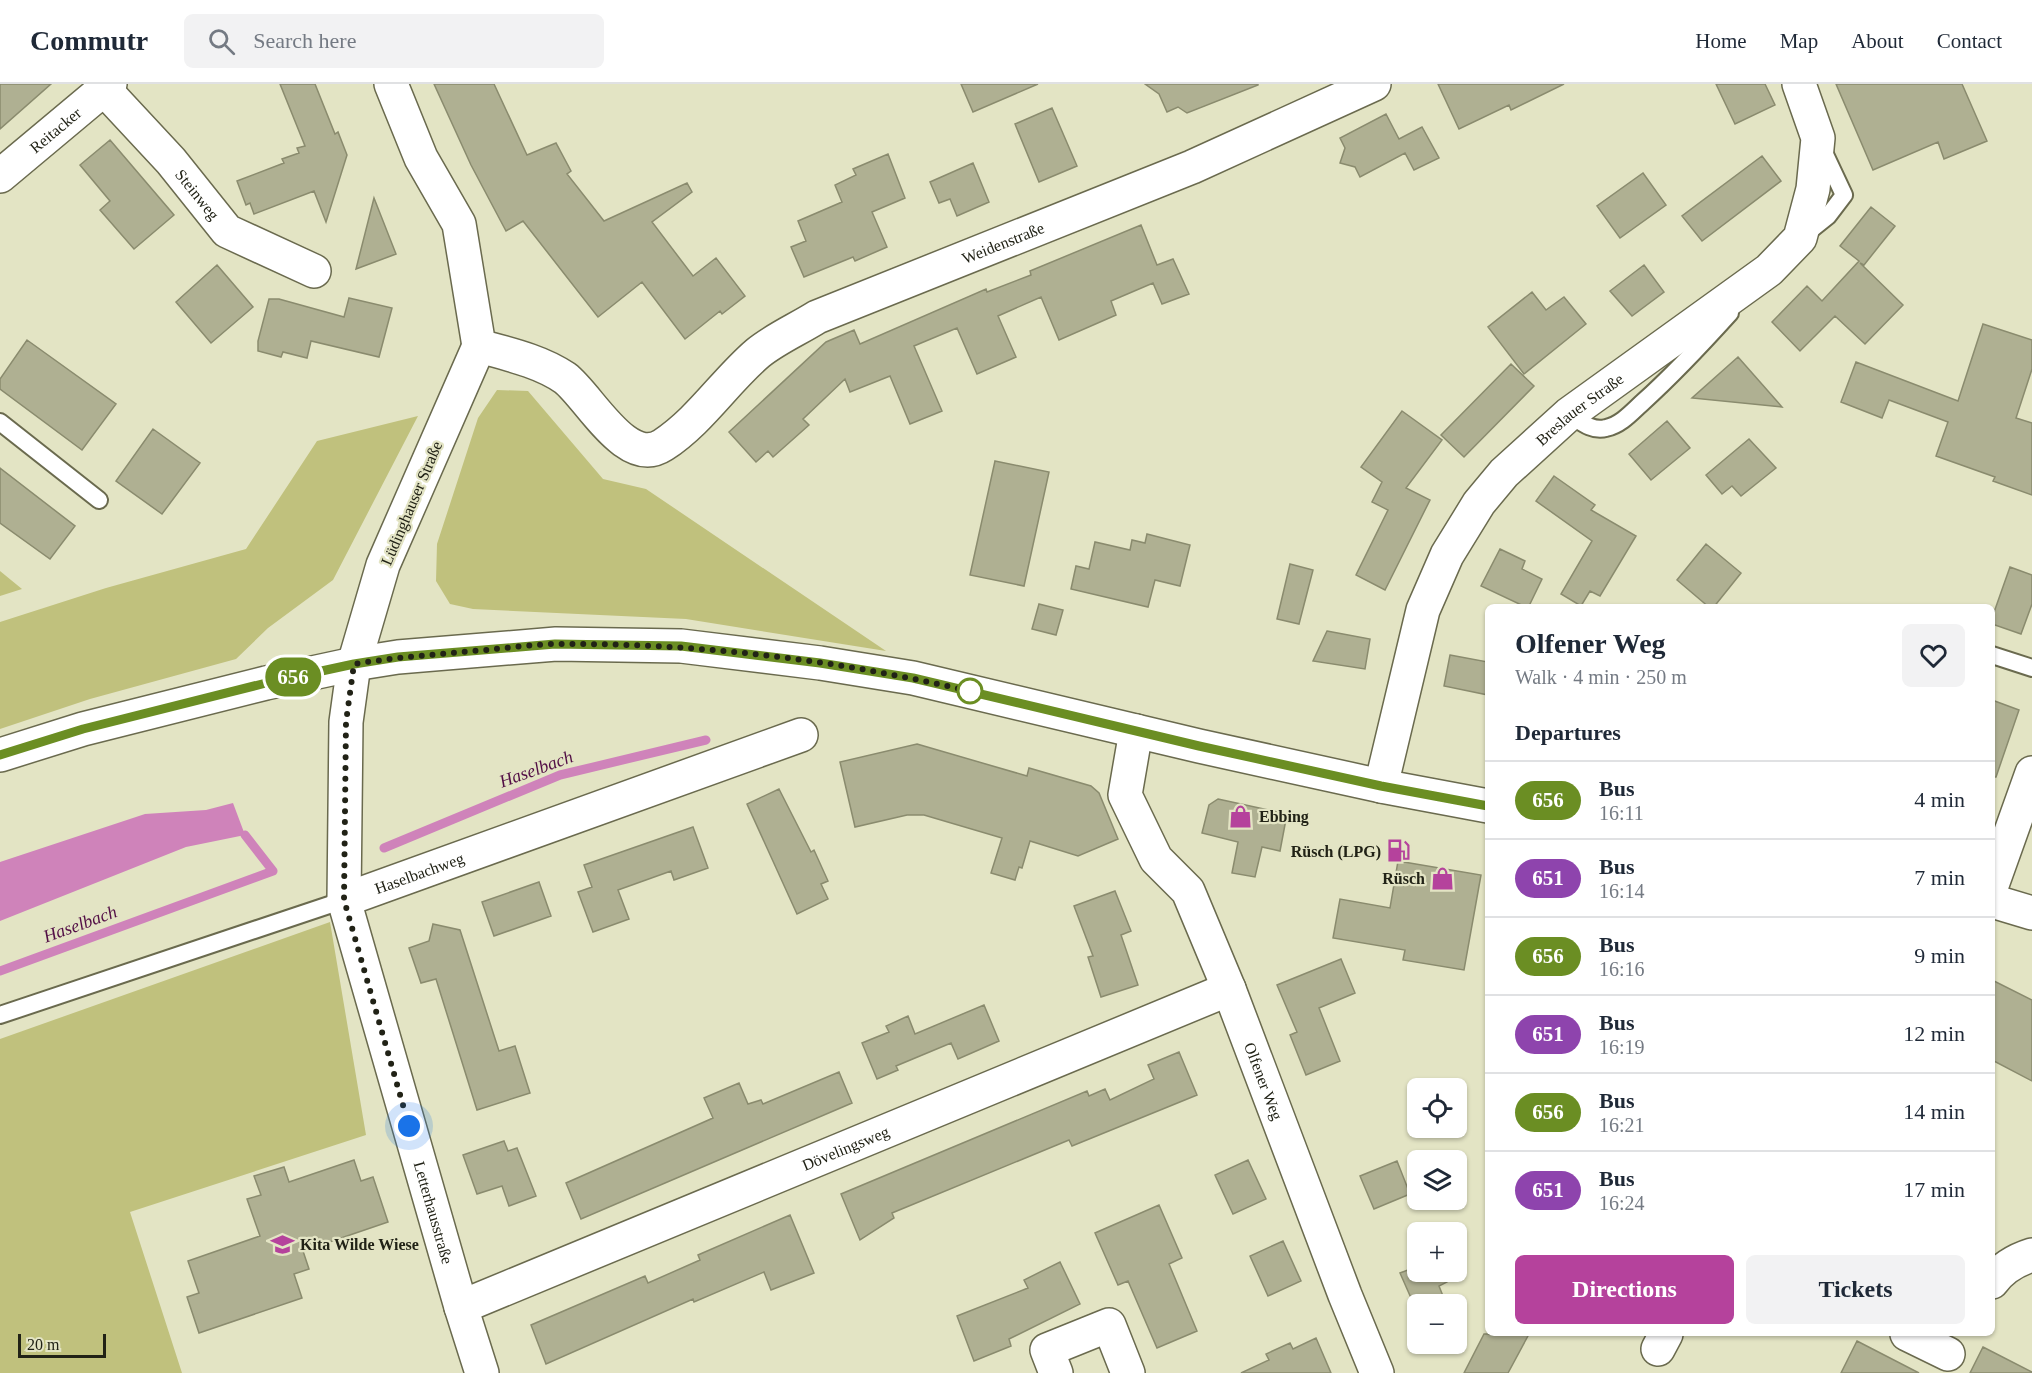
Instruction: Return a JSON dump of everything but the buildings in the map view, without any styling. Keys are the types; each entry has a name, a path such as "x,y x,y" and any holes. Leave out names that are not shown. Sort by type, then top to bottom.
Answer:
{"street":[{"path":"391,84 421,158 459,224 479,346"},
{"name":"Weidenstraße","path":"479,346 531,361 566,379 627,444 645,450 661,446 691,422 759,352 817,317 1192,167 1374,84"},
{"name":"Breslauer Straße","path":"1381,786 1423,610 1447,555 1479,503 1504,473 1569,414 1769,270 1800,238 1813,189 1818,138 1799,84"},
{"name":"Reitacker","path":"0,176 107,87"},
{"name":"Steinweg","path":"107,87 228,231 314,271"},
{"name":"Lüdinghauser Straße","path":"354,664 383,565 479,346"},
{"path":"0,755 83,729 266,683 354,664 398,657 555,644 681,646 820,663 913,678 1381,786 1485,805"},
{"name":"Letterhausstraße","path":"354,664 346,722 344,900 482,1373"},
{"name":"Olfener Weg","path":"1136,731 1125,795 1156,859 1188,891 1229,989 1337,1275 1377,1373"},
{"name":"Haselbachweg","path":"344,900 801,735"},
{"path":"1995,877 2032,773"},
{"path":"1995,902 2032,913"},
{"name":"Dövelingsweg","path":"461,1307 1229,989"},
{"path":"1995,1278 2018,1259 2032,1255"},
{"path":"1052,1362 1109,1325 1128,1373"},
{"path":"1911,1336 1949,1353"}],"lane":[{"path":"0,422 99,500"},
{"path":"1995,656 2032,668"},
{"name":"Haselbachweg","path":"0,1015 344,900"}],"green space":[{"path":"497,390 528,391 603,479 646,489 886,651 686,619 473,609 450,604 436,581 437,544 478,418"},
{"path":"418,416 333,580 268,628 236,659 90,699 0,729 0,622 106,588 246,549 317,441"},
{"path":"0,571 22,589 0,596"},
{"path":"330,922 366,1135 130,1212 182,1373 0,1373 0,1039"}],"shaded area":[{"path":"233,803 245,835 186,847 0,921 0,862 145,814 206,810"}],"waterway":[{"name":"Haselbach","path":"384,848 560,775 706,740"},
{"name":"Haselbach","path":"0,971 273,871 245,835"}],"bus line":[{"name":"656","path":"0,755 83,729 266,683 354,664 398,657 555,644 681,646 820,663 913,678 1199,746 1381,786 1485,805"}],"place":[{"name":"Ebbing","path":"1241,816"},
{"name":"Rüsch (LPG)","path":"1399,851"},
{"name":"Rüsch","path":"1443,878"},
{"name":"Kita Wilde Wiese","path":"282,1244"}],"route":[{"path":"409,1126 344,900 346,722 354,664 398,657 555,644 681,646 820,663 913,678 977,693 970,691"}]}
